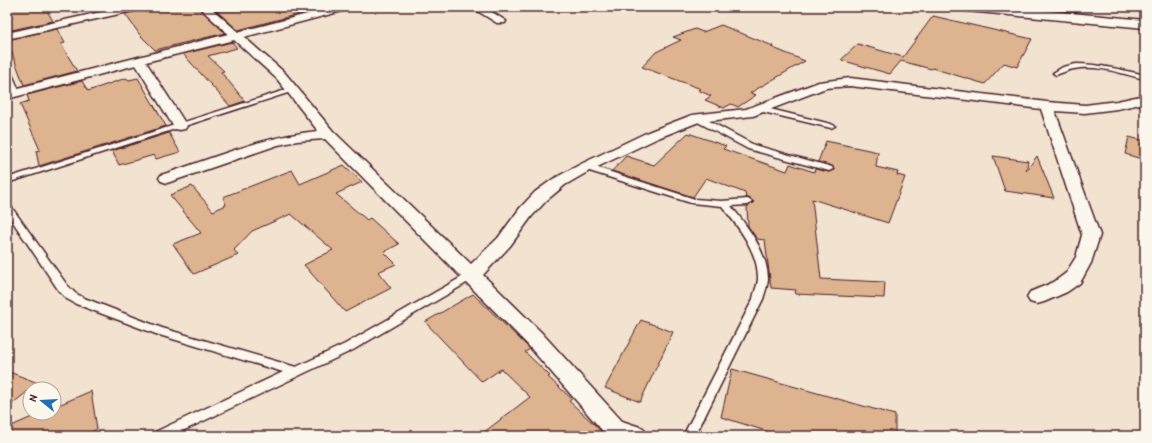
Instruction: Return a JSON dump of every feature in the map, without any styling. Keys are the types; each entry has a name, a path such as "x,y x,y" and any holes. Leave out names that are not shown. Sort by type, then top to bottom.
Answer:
{"highway":[{"path":"967,7 1145,24"}],"street":[{"path":"7,36 137,7"},
{"path":"204,7 281,76 328,134 534,338 614,428 635,436"},
{"path":"7,75 10,94 346,7"},
{"path":"476,7 501,21"},
{"path":"139,60 180,126"},
{"path":"472,276 504,242 541,196 560,182 586,167 653,135 697,118 748,113 823,86 834,83 850,82 1047,106 1085,109 1145,100"},
{"path":"1037,297 1060,287 1073,278 1086,254 1091,235 1047,106"},
{"path":"167,178 274,142 297,136 328,134"}],"lane":[{"path":"1056,73 1063,69 1079,65 1145,77"},
{"path":"7,181 292,90"},
{"path":"762,109 831,126"},
{"path":"697,118 751,147 829,169"},
{"path":"586,167 694,201 710,204 748,202"},
{"path":"689,436 758,299 763,279 759,255 747,237 742,226 724,204"},
{"path":"7,207 71,296 80,301 160,331 298,372"},
{"path":"159,436 298,372 381,330 472,276"}],"building":[{"path":"7,7 45,7 53,21 7,31"},
{"path":"147,7 198,7 225,33 155,50 140,35 125,14"},
{"path":"212,7 303,7 303,13 238,30"},
{"path":"933,16 1032,39 1017,67 1004,63 985,84 932,68 901,61 890,74 841,60 858,44 903,57"},
{"path":"721,25 805,61 750,93 756,95 738,107 731,104 724,108 705,100 711,96 698,90 701,89 642,67 656,52 681,40 673,37 695,29 703,32"},
{"path":"57,29 65,43 61,44 77,71 24,85 7,40"},
{"path":"232,42 237,48 208,56 224,71 221,72 245,101 230,106 183,54"},
{"path":"126,78 129,80 138,78 166,126 39,166 36,151 40,150 20,104 29,101 27,95 82,81 88,91"},
{"path":"169,133 180,152 156,159 154,155 119,165 112,151"},
{"path":"688,133 726,146 723,149 787,171 790,164 814,172 815,169 829,172 834,170 832,166 818,162 826,141 878,152 876,167 898,172 897,175 905,177 888,223 812,199 821,279 885,282 884,298 795,294 796,290 771,288 765,240 757,239 748,226 747,207 754,202 749,198 746,198 745,193 706,178 693,197 612,171 626,156 654,165"},
{"path":"1129,137 1145,141 1145,160 1125,154"},
{"path":"993,156 1028,161 1026,171 1037,156 1054,198 1005,191"},
{"path":"344,165 362,182 336,194 367,220 370,218 399,244 384,252 396,264 378,272 391,288 345,312 304,265 333,250 291,214 252,231 234,250 238,255 194,274 173,244 201,233 170,195 192,186 213,211 226,205 223,197 292,170 300,184"},
{"path":"473,294 530,349 525,352 550,376 548,377 572,399 569,401 605,436 479,436 530,397 501,369 482,382 425,322"},
{"path":"641,320 673,332 640,402 605,388"},
{"path":"732,369 895,415 895,436 782,436 721,417"},
{"path":"7,371 33,381 22,381 22,396 7,408"},
{"path":"91,391 97,429 83,436 7,436 7,428 23,421 62,421 62,404"}]}
